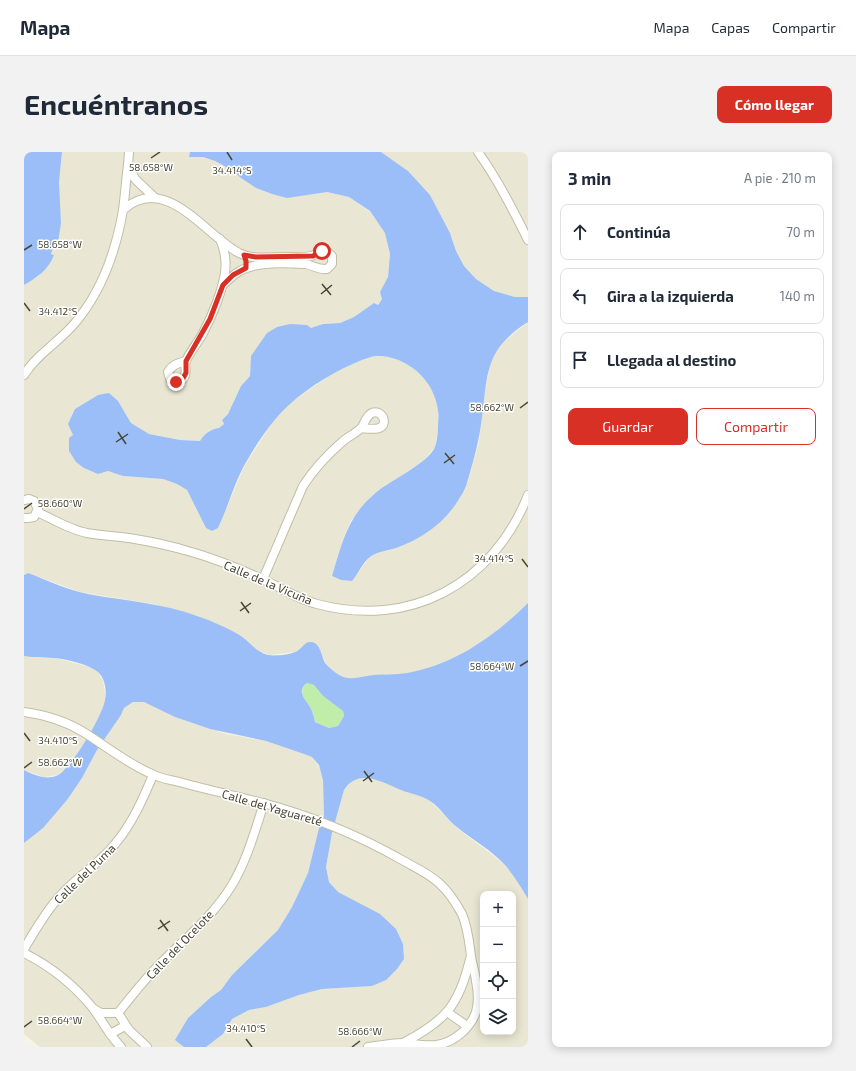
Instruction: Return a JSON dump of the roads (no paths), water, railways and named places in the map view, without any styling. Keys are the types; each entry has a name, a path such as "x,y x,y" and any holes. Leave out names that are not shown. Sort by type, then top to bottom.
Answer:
{"street":[{"path":"24,375 33,363 64,336 88,306 97,291 114,246 123,210 129,152"},
{"path":"478,152 492,171 528,240"},
{"path":"128,165 140,185 154,197 164,200 182,210 197,220 234,250 244,255 256,257 313,256"},
{"path":"123,210 137,200 154,197"},
{"path":"186,361 210,319 226,276 226,261 220,238"},
{"path":"223,285 233,275 246,268 262,265 293,263 313,266 318,269 327,269 332,264 332,256 326,252 318,252 311,260 313,266"},
{"path":"244,255 246,268"},
{"path":"263,579 303,486 332,450 361,428"},
{"name":"Calle de la Vicuña","path":"37,512 73,529 86,533 136,539 211,558 263,579 295,596 316,604 335,608 375,611 393,610 431,599 449,590 482,567 516,523 528,494"},
{"path":"25,498 32,500 36,504 37,512 31,518 25,518"},
{"name":"Calle del Yaguareté","path":"24,712 39,714 56,719 84,732 126,761 153,775 264,803 316,819 342,829 428,874 438,882 448,892 461,913 467,927 470,940 471,957 478,990 476,1012 467,1026 454,1038 436,1045 402,1043 368,1047"},
{"name":"Calle del Puma","path":"24,949 43,918 60,896 105,856 126,830 153,775"},
{"name":"Calle del Ocelote","path":"118,1013 158,966 204,922 222,900 241,869 264,803"},
{"path":"24,953 42,963 64,979 92,1008 121,1047"},
{"name":"Calle del Yaguareté","path":"402,1043 433,1025 447,1012 460,991 471,957"},
{"path":"92,1008 106,1013 118,1013 124,1020 125,1026 147,1047"},
{"path":"447,1012 467,1026"},
{"path":"102,1022 106,1013"},
{"path":"110,1034 125,1026"}],"water":[{"path":"24,152 62,152 59,182 61,223 58,243 55,242 51,254 54,255 46,269 24,285"},
{"path":"190,152 381,152 408,171 430,195 450,233 456,251 464,266 476,279 494,291 515,297 528,297 528,322 504,341 491,362 486,382 478,442 468,481 462,495 440,523 414,540 396,548 373,555 367,559 352,581 341,580 332,576 344,537 353,519 358,511 376,492 426,459 435,447 438,431 436,400 425,380 408,365 398,360 376,356 362,360 324,379 306,391 283,410 265,432 245,464 218,528 212,531 206,528 187,490 177,484 163,479 123,476 108,471 98,474 84,468 76,462 69,451 69,438 73,435 68,424 75,409 98,395 109,393 118,401 131,423 149,434 180,440 200,441 208,432 219,428 224,424 222,420 228,414 241,386 250,376 251,356 267,333 277,327 290,324 307,325 311,328 323,324 340,323 354,317 374,303 378,305 382,299 380,292 388,277 390,254 385,233 370,211 349,197 327,192 287,198 272,194 256,188 230,169 215,161 203,157 189,157"},
{"path":"28,573 80,592 157,605 184,612 231,630 241,636 260,652 268,655 292,653 297,651 306,643 313,642 320,650 327,665 341,676 349,678 407,673 441,663 457,656 488,638 528,603 528,899 514,877 499,859 454,825 430,801 379,781 364,778 357,779 350,783 344,790 332,833 326,867 329,882 338,892 380,914 396,929 403,944 404,959 386,980 372,986 322,989 299,995 266,1007 249,1010 232,1019 223,1034 206,1047 184,1047 175,1040 188,1018 221,990 232,975 278,930 292,907 308,873 319,828 324,816 323,780 319,765 312,757 266,741 210,729 175,717 144,702 133,702 124,708 67,800 43,828 24,843 24,770 44,777 56,776 62,772 85,742 103,707 106,693 104,681 94,669 77,662 24,656 24,575","holes":["307,683 314,685 323,696 343,711 344,716 338,726 329,728 315,722 312,711 302,693 302,690"]}]}
